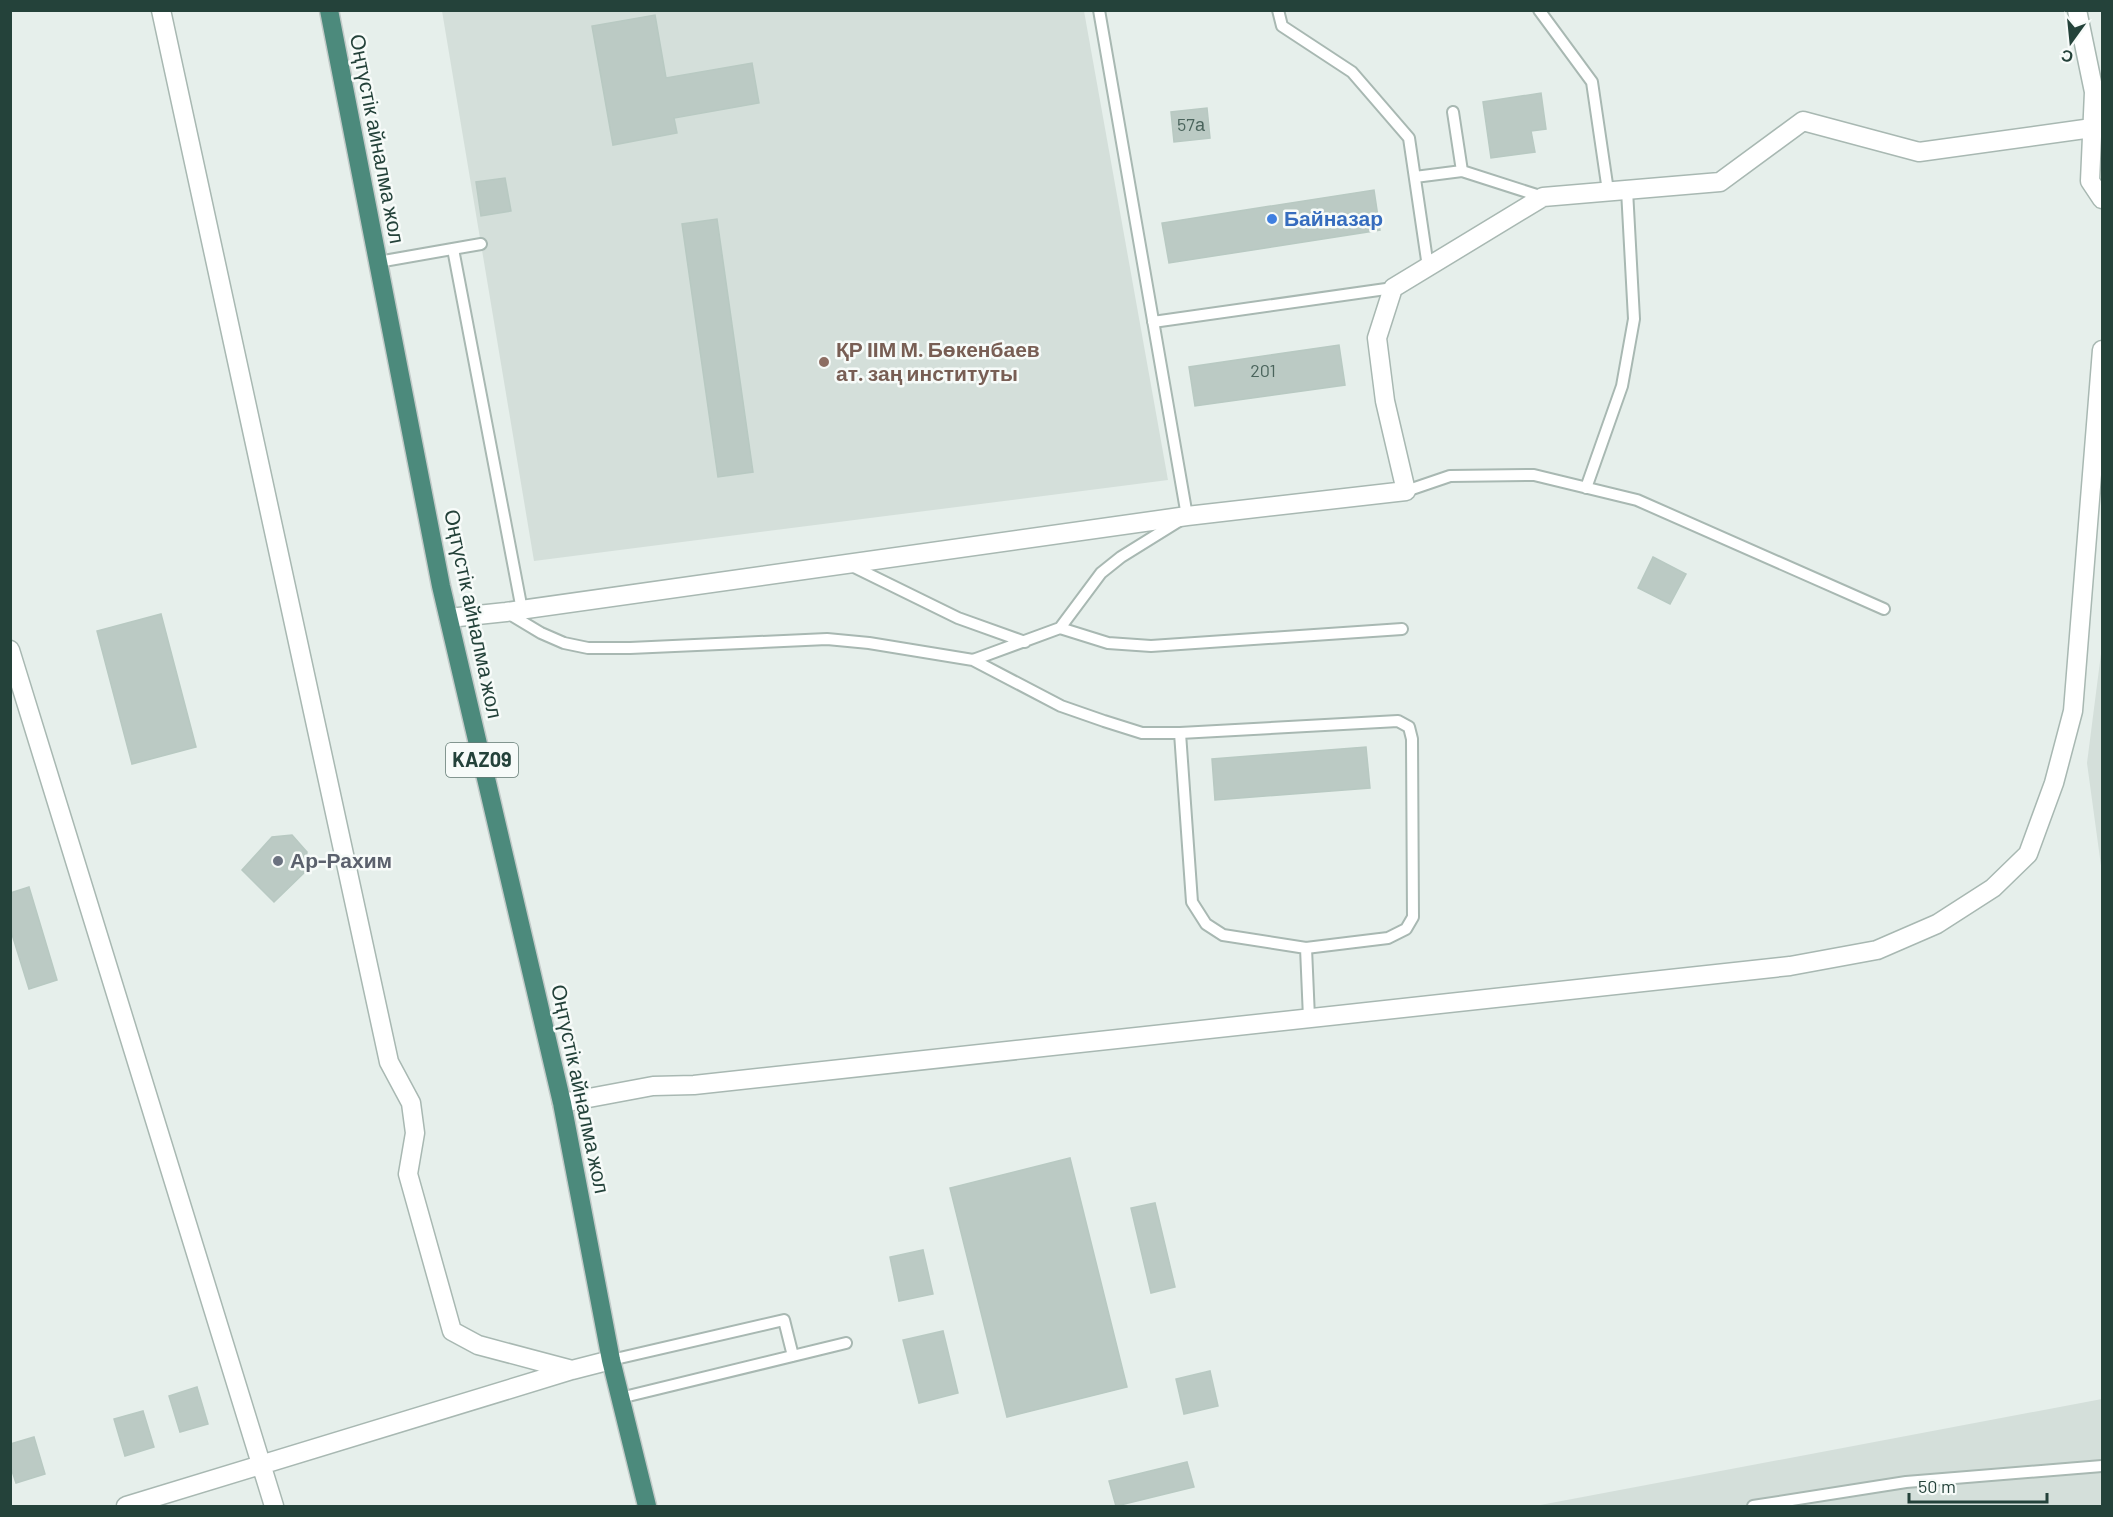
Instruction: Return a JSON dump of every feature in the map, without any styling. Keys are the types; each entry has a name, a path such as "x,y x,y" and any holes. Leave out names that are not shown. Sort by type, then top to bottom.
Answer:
{"highway":[{"name":"Оңтүстік айналма жол","path":"328,10 449,618 562,1103 611,1360 647,1506"}],"street":[{"path":"161,10 389,1062 411,1103 415,1133 408,1174 452,1331 478,1345 572,1370"},
{"path":"2077,10 2094,92 2090,181 2103,199"},
{"path":"449,618 514,611 1187,516 1406,492 1385,401 1377,338 1393,288 1543,197 1720,182 1803,121 1919,152 2092,128"},
{"path":"562,1103 653,1086 694,1085 1790,966 1877,950 1937,924 1994,888 2028,854 2054,783 2073,711 2103,350"},
{"path":"10,650 274,1506"},
{"path":"126,1506 611,1360"}],"lane":[{"path":"973,660 1059,628 1101,573 1121,557 1187,516 1099,10"},
{"path":"1278,10 1282,26 1352,72 1409,138 1428,267"},
{"path":"1539,10 1592,82 1608,192"},
{"path":"2094,92 2103,74"},
{"path":"1454,112 1462,171"},
{"path":"1415,177 1462,171 1543,197"},
{"path":"1586,488 1622,386 1634,319 1627,190"},
{"path":"378,262 481,244"},
{"path":"453,249 514,611 564,643 588,648 827,639 869,643 973,660 1061,706 1142,733 1398,721 1408,727 1412,739 1413,917 1406,929 1388,938 1306,948 1223,935 1206,924 1192,902 1180,733"},
{"path":"1153,322 1393,288"},
{"path":"1406,492 1450,476 1534,475 1636,500 1884,609"},
{"path":"848,564 958,618 1025,642"},
{"path":"1059,628 1108,643 1151,646 1401,629"},
{"path":"1306,948 1309,1018"},
{"path":"611,1360 784,1320 793,1356"},
{"path":"621,1398 846,1343"},
{"path":"1753,1506 1906,1482 2103,1466"}],"shaded area":[{"name":"ҚР ІІМ М. Бөкенбаев ат. заң институты","path":"442,11 1084,11 1168,480 534,561"},
{"path":"2102,646 2102,873 2087,763"},
{"path":"2102,1399 2102,1506 1535,1506"}],"building":[{"path":"655,15 666,78 752,63 759,103 674,118 677,133 613,145 592,26"},
{"path":"1541,93 1546,129 1531,131 1535,152 1491,158 1483,102"},
{"path":"1207,108 1210,138 1174,142 1171,112"},
{"path":"505,178 511,211 481,216 476,182"},
{"path":"1374,190 1380,230 1169,263 1162,223"},
{"path":"717,219 753,472 718,477 682,224"},
{"path":"1339,345 1345,385 1195,406 1189,367"},
{"path":"1653,557 1686,574 1670,604 1638,588"},
{"path":"161,614 196,747 132,764 97,631"},
{"path":"1366,747 1370,788 1215,800 1212,759"},
{"name":"Ар-Рахим","path":"292,835 307,852 304,873 274,902 242,870 272,837"},
{"path":"29,887 57,980 29,989 10,928 10,893"},
{"path":"1070,1158 1127,1387 1007,1417 950,1188"},
{"path":"1155,1203 1175,1287 1151,1293 1131,1208"},
{"path":"923,1250 933,1294 899,1301 890,1257"},
{"path":"943,1331 958,1393 919,1403 903,1340"},
{"path":"1210,1371 1218,1406 1184,1414 1176,1379"},
{"path":"197,1387 208,1424 180,1432 169,1396"},
{"path":"143,1411 154,1447 125,1456 114,1419"},
{"path":"34,1437 45,1474 16,1483 10,1465 10,1444"},
{"path":"1187,1462 1194,1487 1116,1506 1109,1481"}],"place":[{"name":"Байназар","path":"1272,219"},
{"name":"ҚР ІІМ М. Бөкенбаев ат. заң институты","path":"824,362"},
{"name":"Ар-Рахим","path":"278,861"}]}
